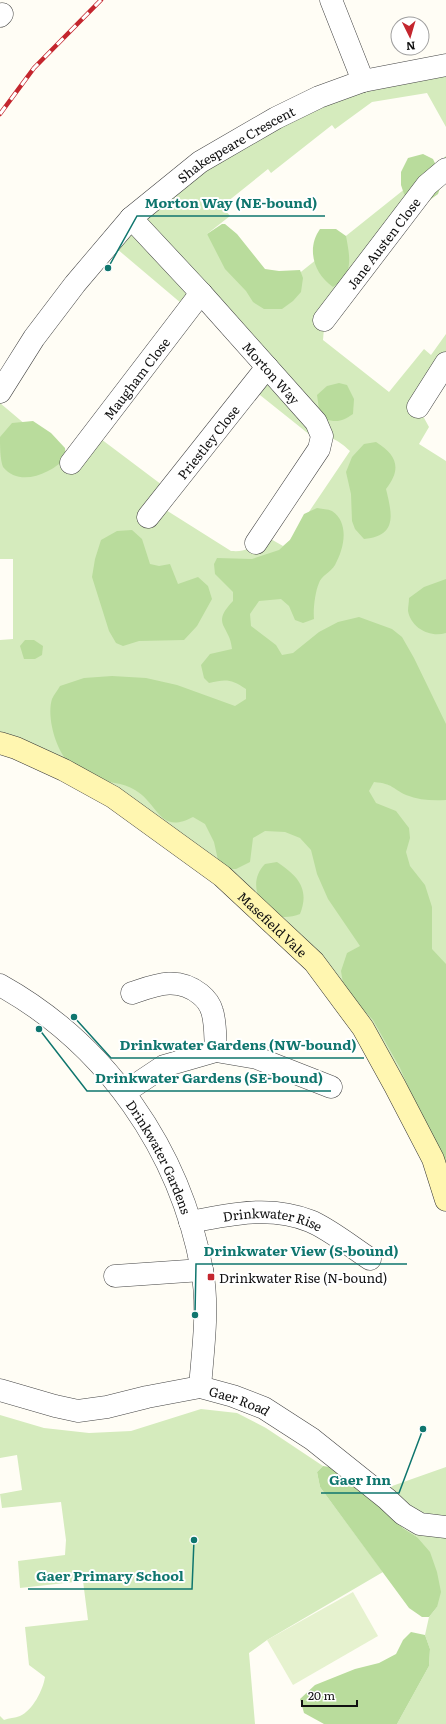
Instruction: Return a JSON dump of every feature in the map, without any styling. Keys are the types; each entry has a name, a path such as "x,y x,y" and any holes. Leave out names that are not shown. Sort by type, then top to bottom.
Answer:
{"street":[{"path":"330,0 363,81"},
{"name":"Shakespeare Crescent","path":"0,392 39,332 75,284 131,218 200,162 276,118 319,97 363,81 446,65"},
{"name":"Jane Austen Close","path":"324,320 427,185 446,169"},
{"name":"Morton Way","path":"131,218 267,366 316,422 322,436 319,449 256,543"},
{"name":"Maugham Close","path":"71,463 201,293"},
{"path":"418,407 446,363"},
{"name":"Priestley Close","path":"148,517 267,366"},
{"name":"Masefield Vale","path":"0,744 16,748 64,770 113,797 222,876 314,962 363,1028 433,1159 446,1200"},
{"path":"132,993 158,984 182,983 194,989 205,998 212,1011 216,1051"},
{"name":"Drinkwater Gardens","path":"0,985 57,1023 96,1059 125,1092 151,1134 178,1185 190,1222 202,1270 206,1328 200,1387"},
{"path":"125,1092 164,1066 216,1051 257,1058 331,1088"},
{"name":"Drinkwater Rise","path":"190,1222 237,1213 280,1212 311,1221 370,1259"},
{"path":"116,1276 202,1270"},
{"name":"Gaer Road","path":"0,1390 78,1411 107,1407 147,1397 200,1387 233,1396 264,1408 312,1439 387,1499 403,1514 420,1524 446,1527"}],"green space":[{"path":"446,65 446,127 427,93 372,102 335,129 332,125 271,173 268,169 222,206 230,216 207,234 262,303 446,156 446,175 324,328 323,340 389,392 424,349 431,355 446,334 446,363 418,407 429,427 419,444 446,461 446,1200 314,962 167,835 0,743 0,640 13,639 13,559 0,559 0,403 71,463 93,433 170,491 158,505 231,551 246,550 255,543 262,534 283,546 290,540 350,451 341,443 332,438 310,435 250,387 267,366 201,293 188,309 110,243 276,118"},
{"path":"423,154 433,159 440,174 441,185 438,194 427,202 412,201 404,194 401,185 401,172 408,158"},
{"path":"222,224 225,224 237,234 265,269 279,271 300,270 303,278 301,292 293,301 282,309 264,309 253,302 246,291 225,269 207,234"},
{"path":"320,229 336,229 346,236 349,251 349,265 344,277 333,287 326,282 314,261 313,245"},
{"path":"339,383 347,385 354,399 353,414 340,421 325,419 319,409 317,395 327,386"},
{"path":"33,421 51,433 65,448 66,458 60,464 44,473 35,476 18,477 3,467 0,437 12,423"},
{"path":"376,442 389,452 395,463 394,475 386,489 391,515 390,522 383,533 375,537 364,539 355,529 352,521 351,494 346,472 352,457 364,444"},
{"path":"317,508 330,510 338,516 344,536 341,552 335,565 320,581 315,601 314,619 303,623 295,620 289,606 281,599 259,601 250,614 251,626 276,645 282,655 293,653 319,632 338,622 359,617 392,629 402,637 414,658 446,724 446,800 416,798 406,795 389,785 374,782 369,791 376,803 396,811 409,828 410,838 406,852 410,866 425,885 432,907 432,949 446,964 446,1175 400,1068 373,1020 344,989 341,971 347,953 360,946 328,899 317,874 311,850 300,838 285,832 265,831 253,838 250,862 236,869 227,869 218,860 214,842 205,824 193,817 182,822 166,820 160,816 143,796 130,787 94,778 72,766 57,745 50,716 52,699 60,686 84,678 112,676 146,678 177,685 235,706 246,699 246,689 236,683 220,681 209,683 204,678 201,665 210,654 232,649 231,641 222,620 226,609 233,601 233,592 215,574 214,564 217,558 252,559 279,550 290,540 304,514"},
{"path":"132,530 142,539 150,564 159,566 170,564 178,584 198,577 208,586 212,599 197,626 184,640 139,641 123,646 116,643 109,631 92,577 95,559 101,540 117,531"},
{"path":"446,579 446,633 428,633 417,627 410,617 408,611 409,598 424,587"},
{"path":"25,640 34,640 43,646 42,655 35,659 24,659 20,646"},
{"path":"277,862 296,878 303,890 303,905 300,914 286,917 276,916 267,909 259,897 256,883 260,870 265,864"},
{"path":"201,1409 237,1413 266,1428 323,1466 317,1472 320,1487 383,1572 267,1640 249,1653 255,1724 0,1724 0,1716 4,1720 20,1716 25,1713 37,1699 44,1682 45,1677 29,1665 25,1627 88,1620 83,1581 20,1588 18,1561 65,1555 66,1540 61,1502 2,1508 0,1494 22,1490 17,1455 0,1458 0,1415 44,1428 89,1433 131,1431"},
{"path":"323,1466 336,1468 387,1512 403,1528 417,1537 430,1552 437,1572 441,1592 437,1607 429,1617 422,1617 409,1608 320,1487 317,1472"},
{"path":"446,1467 446,1724 397,1724 429,1666 430,1649 425,1635 429,1617 437,1607 417,1537 403,1527 393,1517 385,1506 378,1491"},
{"path":"353,1592 378,1636 293,1685 267,1640"},
{"path":"411,1632 425,1635 430,1649 429,1666 397,1724 324,1724 304,1713 300,1699 315,1685 355,1669 379,1663 396,1654 403,1640"}],"railway":[{"path":"0,114 34,68 101,0"}],"place":[{"name":"Morton Way (NE-bound)","path":"108,268"},
{"name":"Drinkwater Gardens (NW-bound)","path":"74,1017"},
{"name":"Drinkwater Gardens (SE-bound)","path":"39,1029"},
{"name":"Drinkwater Rise (N-bound)","path":"211,1277"},
{"name":"Drinkwater View (S-bound)","path":"195,1315"},
{"name":"Gaer Inn","path":"423,1429"},
{"name":"Gaer Primary School","path":"194,1540"}]}
